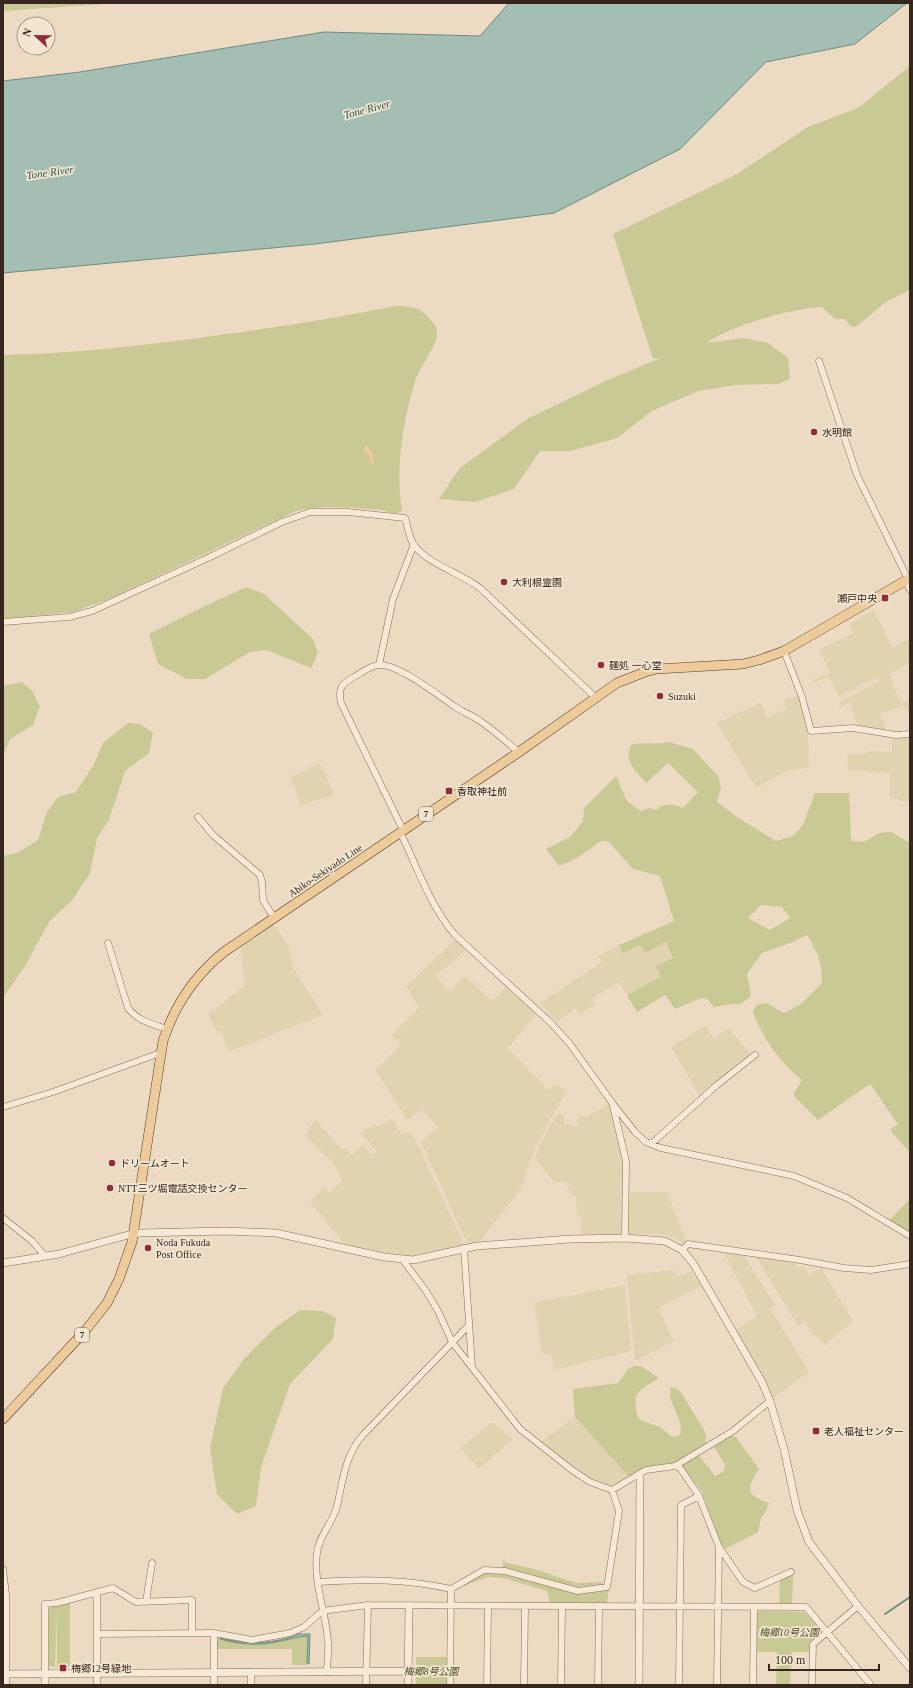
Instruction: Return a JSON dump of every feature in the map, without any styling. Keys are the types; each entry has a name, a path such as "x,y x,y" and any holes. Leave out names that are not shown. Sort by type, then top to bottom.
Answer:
{"main road":[{"name":"Abiko-Sekiyado Line","path":"3,1419 85,1331 102,1310 119,1278 130,1250 134,1234 160,1053 167,1029 182,997 206,968 224,952 519,752 617,683 645,672 666,668 743,664 759,660 784,651 908,579"}],"street":[{"path":"819,361 857,475 908,579 910,590"},
{"path":"3,622 69,617 92,611 282,522 310,512 348,512 405,518 414,544 420,553 470,580 480,588 596,698"},
{"path":"378,665 393,598 414,544"},
{"path":"784,651 802,697 811,731 853,728 896,735 910,734"},
{"path":"519,752 480,720 388,666 378,665 346,682 341,687 339,694 341,703 438,911 446,924 455,935 551,1023 570,1044 635,1132 651,1144 679,1152 794,1176 847,1198 910,1236"},
{"path":"198,817 213,835 260,875 263,900 274,918"},
{"path":"108,943 128,1008 144,1022 167,1029"},
{"path":"3,1107 53,1092 160,1053"},
{"path":"651,1144 717,1085 755,1055"},
{"path":"613,1104 626,1161 625,1238"},
{"path":"3,1218 32,1241 45,1256"},
{"path":"3,1263 58,1254 134,1234 226,1231 276,1233 402,1260 413,1260 435,1256 464,1248 570,1239 625,1238 657,1239 665,1241 682,1250 693,1263 762,1382 770,1401 784,1449 797,1510 804,1532 814,1551 910,1668"},
{"path":"682,1250 688,1244 800,1260 844,1268 871,1270 910,1264"},
{"path":"464,1248 472,1367"},
{"path":"402,1260 426,1291 438,1311 452,1342 520,1429 572,1470 590,1482 612,1490 646,1470 675,1466 733,1430 770,1401"},
{"path":"327,1672 328,1641 322,1611 316,1565 318,1546 336,1512 343,1473 353,1448 363,1435 469,1325"},
{"path":"675,1466 680,1468 699,1496 719,1547 743,1582 755,1588 791,1572"},
{"path":"639,1685 640,1474"},
{"path":"318,1582 388,1580 428,1584 451,1589 484,1570 505,1571 578,1591 607,1587 619,1511 612,1490"},
{"path":"679,1685 681,1505 699,1496"},
{"path":"716,1685 719,1547"},
{"path":"146,1602 152,1563"},
{"path":"3,1569 6,1595 4,1638 4,1674 6,1685"},
{"path":"45,1685 45,1604 57,1603 113,1588 136,1602 192,1600 192,1633"},
{"path":"450,1685 451,1589"},
{"path":"97,1593 97,1685"},
{"path":"366,1685 368,1605"},
{"path":"97,1634 214,1633 252,1640 290,1633 304,1627 322,1611 368,1605 806,1608 871,1685"},
{"path":"408,1685 409,1606"},
{"path":"487,1685 488,1606"},
{"path":"524,1685 525,1606"},
{"path":"562,1606 562,1685"},
{"path":"598,1606 598,1685"},
{"path":"812,1685 813,1644 858,1606"},
{"path":"753,1685 754,1608"},
{"path":"214,1633 214,1685"},
{"path":"4,1674 408,1671"},
{"path":"251,1672 251,1685"}],"shaded area":[{"path":"874,610 892,648 910,638 910,662 889,674 901,703 910,700 910,717 904,706 880,714 887,733 858,727 850,703 840,707 839,703 880,681 878,677 839,696 829,676 815,683 813,680 830,673 819,650 854,633 850,624"},
{"path":"799,695 808,725 809,768 786,771 756,788 717,723 760,703 768,718 786,709 784,700"},
{"path":"910,735 910,803 890,797 890,773 848,770 847,754 864,754 866,751 892,752 892,736"},
{"path":"320,763 334,795 298,806 300,805 291,777"},
{"path":"273,923 289,948 293,967 323,1015 228,1052 221,1031 216,1031 208,1014 245,985 240,946"},
{"path":"456,939 467,949 437,975 437,978 449,992 465,976 492,1001 508,986 537,1013 508,1048 548,1090 555,1084 566,1091 536,1146 520,1190 479,1242 468,1245 421,1142 438,1127 422,1110 407,1120 376,1070 401,1045 392,1035 419,1007 406,986"},
{"path":"666,941 673,958 662,977 627,995 619,982 592,998 596,1004 580,1015 575,1008 557,1022 540,1003 602,962 598,956 619,945 623,953 640,945 645,953"},
{"path":"705,1026 715,1039 728,1028 752,1055 700,1097 671,1047"},
{"path":"609,1103 623,1162 623,1232 620,1235 582,1234 581,1216 577,1216 576,1196 570,1194 566,1181 556,1183 553,1181 535,1159 540,1144 557,1114 565,1115 564,1124 577,1126 579,1116 588,1117"},
{"path":"392,1119 402,1135 410,1131 416,1141 464,1245 408,1256 345,1245 310,1202 324,1188 330,1193 343,1180 330,1158 329,1159 306,1137 312,1124 316,1120 341,1149 345,1147 352,1155 364,1145 372,1155 376,1151 361,1133 375,1124 377,1127"},
{"path":"628,1192 667,1192 687,1244 685,1245 674,1238 660,1234 631,1234 629,1232"},
{"path":"724,1252 744,1255 775,1305 770,1308 809,1372 773,1398 735,1330 757,1316"},
{"path":"756,1257 792,1261 799,1268 802,1266 809,1275 821,1268 853,1321 825,1345 819,1337 812,1334 805,1321 798,1326"},
{"path":"673,1270 679,1277 691,1271 701,1286 658,1308 674,1341 635,1361 627,1275"},
{"path":"625,1285 631,1351 554,1370 551,1354 542,1354 534,1303"},
{"path":"575,1417 629,1477 609,1487 588,1479 540,1442"},
{"path":"492,1422 513,1439 479,1469 460,1448"}],"green space":[{"path":"3,3 120,3 3,11"},
{"path":"910,66 910,290 887,301 857,326 853,327 849,325 845,319 835,319 822,307 778,314 731,330 706,343 743,338 768,343 788,358 790,379 778,384 735,385 698,391 652,411 617,438 570,451 540,451 514,489 476,502 439,499 460,468 527,419 610,379 663,357 653,359 613,234 737,174 808,127 858,108"},
{"path":"395,306 410,307 422,312 434,324 437,332 437,337 432,349 415,381 407,413 401,445 399,478 402,510 400,512 392,513 381,510 338,507 296,511 109,599 73,612 3,619 3,355 97,350 144,345 242,332 344,316"},
{"path":"246,587 264,594 313,639 318,653 311,668 266,650 250,652 205,679 187,679 158,664 149,634"},
{"path":"22,682 32,691 40,706 33,725 10,739 3,757 3,686"},
{"path":"128,723 140,724 153,733 149,753 125,771 109,820 97,838 90,873 73,899 49,922 25,966 4,996 3,856 17,853 38,840 47,812 58,797 76,792 93,766 103,743"},
{"path":"669,742 693,749 718,776 721,787 717,802 737,817 776,841 793,836 803,825 815,793 849,793 851,841 864,842 879,833 891,832 910,843 910,1076 908,1074 910,1078 910,1153 890,1130 898,1124 870,1084 818,1120 793,1095 802,1080 779,1058 767,1041 757,1022 753,1012 756,1005 766,1003 784,1013 801,1004 822,983 819,958 807,935 793,942 762,953 747,974 751,996 741,1004 714,1007 707,999 701,998 675,1009 665,995 637,1012 627,995 661,977 656,966 673,958 666,942 645,953 640,945 623,953 619,945 674,921 660,876 633,869 608,841 601,841 577,858 559,866 546,849 570,837 583,821 584,808 616,776 627,801 641,811 649,808 656,810 659,807 669,804 683,808 698,792 668,763 646,783 629,760 629,750 632,744","holes":["761,905 782,907 790,918 770,930 748,918"]},
{"path":"910,1198 910,1234 889,1221"},
{"path":"300,1310 323,1311 336,1318 333,1339 290,1384 261,1467 256,1506 237,1514 217,1494 210,1448 223,1388 245,1358 276,1327"},
{"path":"641,1366 659,1378 638,1393 635,1402 638,1418 660,1427 671,1436 675,1437 680,1435 680,1423 670,1393 671,1387 676,1388 681,1392 705,1432 706,1444 677,1462 646,1467 629,1477 575,1417 573,1389 618,1383 629,1368"},
{"path":"729,1435 736,1437 759,1469 750,1486 752,1494 755,1497 769,1503 761,1518 758,1532 725,1549 720,1541 702,1492 681,1464 698,1454 715,1476 723,1472 725,1465 713,1445"},
{"path":"505,1553 504,1562 534,1569 576,1583 604,1582 602,1584 578,1587 502,1568"},
{"path":"485,1573 504,1574 578,1594 609,1590 607,1603 550,1603 547,1591 503,1578 487,1577 456,1589"},
{"path":"793,1575 792,1605 779,1605 780,1581"},
{"path":"70,1603 70,1667 57,1667 57,1610 55,1667 49,1666 49,1609 51,1607"},
{"name":"梅郷10号公園","path":"760,1611 804,1612 821,1630 820,1634 809,1643 810,1652 792,1652 790,1685 776,1685 777,1652 757,1652 757,1613"},
{"path":"300,1636 309,1636 307,1665 292,1665 292,1649 217,1649 217,1639 241,1644 264,1644 279,1642"},
{"name":"梅郷8号公園","path":"416,1657 447,1657 447,1685 416,1685"}],"sand":[{"path":"367,445 373,453 374,464 369,462 369,457 363,450"}],"water":[{"name":"Tone River","path":"509,3 907,3 855,44 766,62 680,149 554,213 315,244 3,273 3,81 80,72 324,32 480,36"},
{"path":"299,1634 310,1634 309,1664 307,1663 308,1636 273,1643 258,1644 235,1643 220,1639 240,1642 270,1642"}],"waterway":[{"path":"885,1614 910,1597"}],"place":[{"name":"水明館","path":"814,432"},
{"name":"大利根霊園","path":"504,582"},
{"name":"瀬戸中央","path":"885,598"},
{"name":"麺処 一心堂","path":"601,665"},
{"name":"Suzuki","path":"660,696"},
{"name":"香取神社前","path":"449,791"},
{"name":"ドリームオート","path":"112,1163"},
{"name":"NTT三ツ堀電話交換センター","path":"110,1188"},
{"name":"Noda Fukuda Post Office","path":"148,1248"},
{"name":"老人福祉センター","path":"816,1431"},
{"name":"梅郷12号緑地","path":"63,1668"}]}
